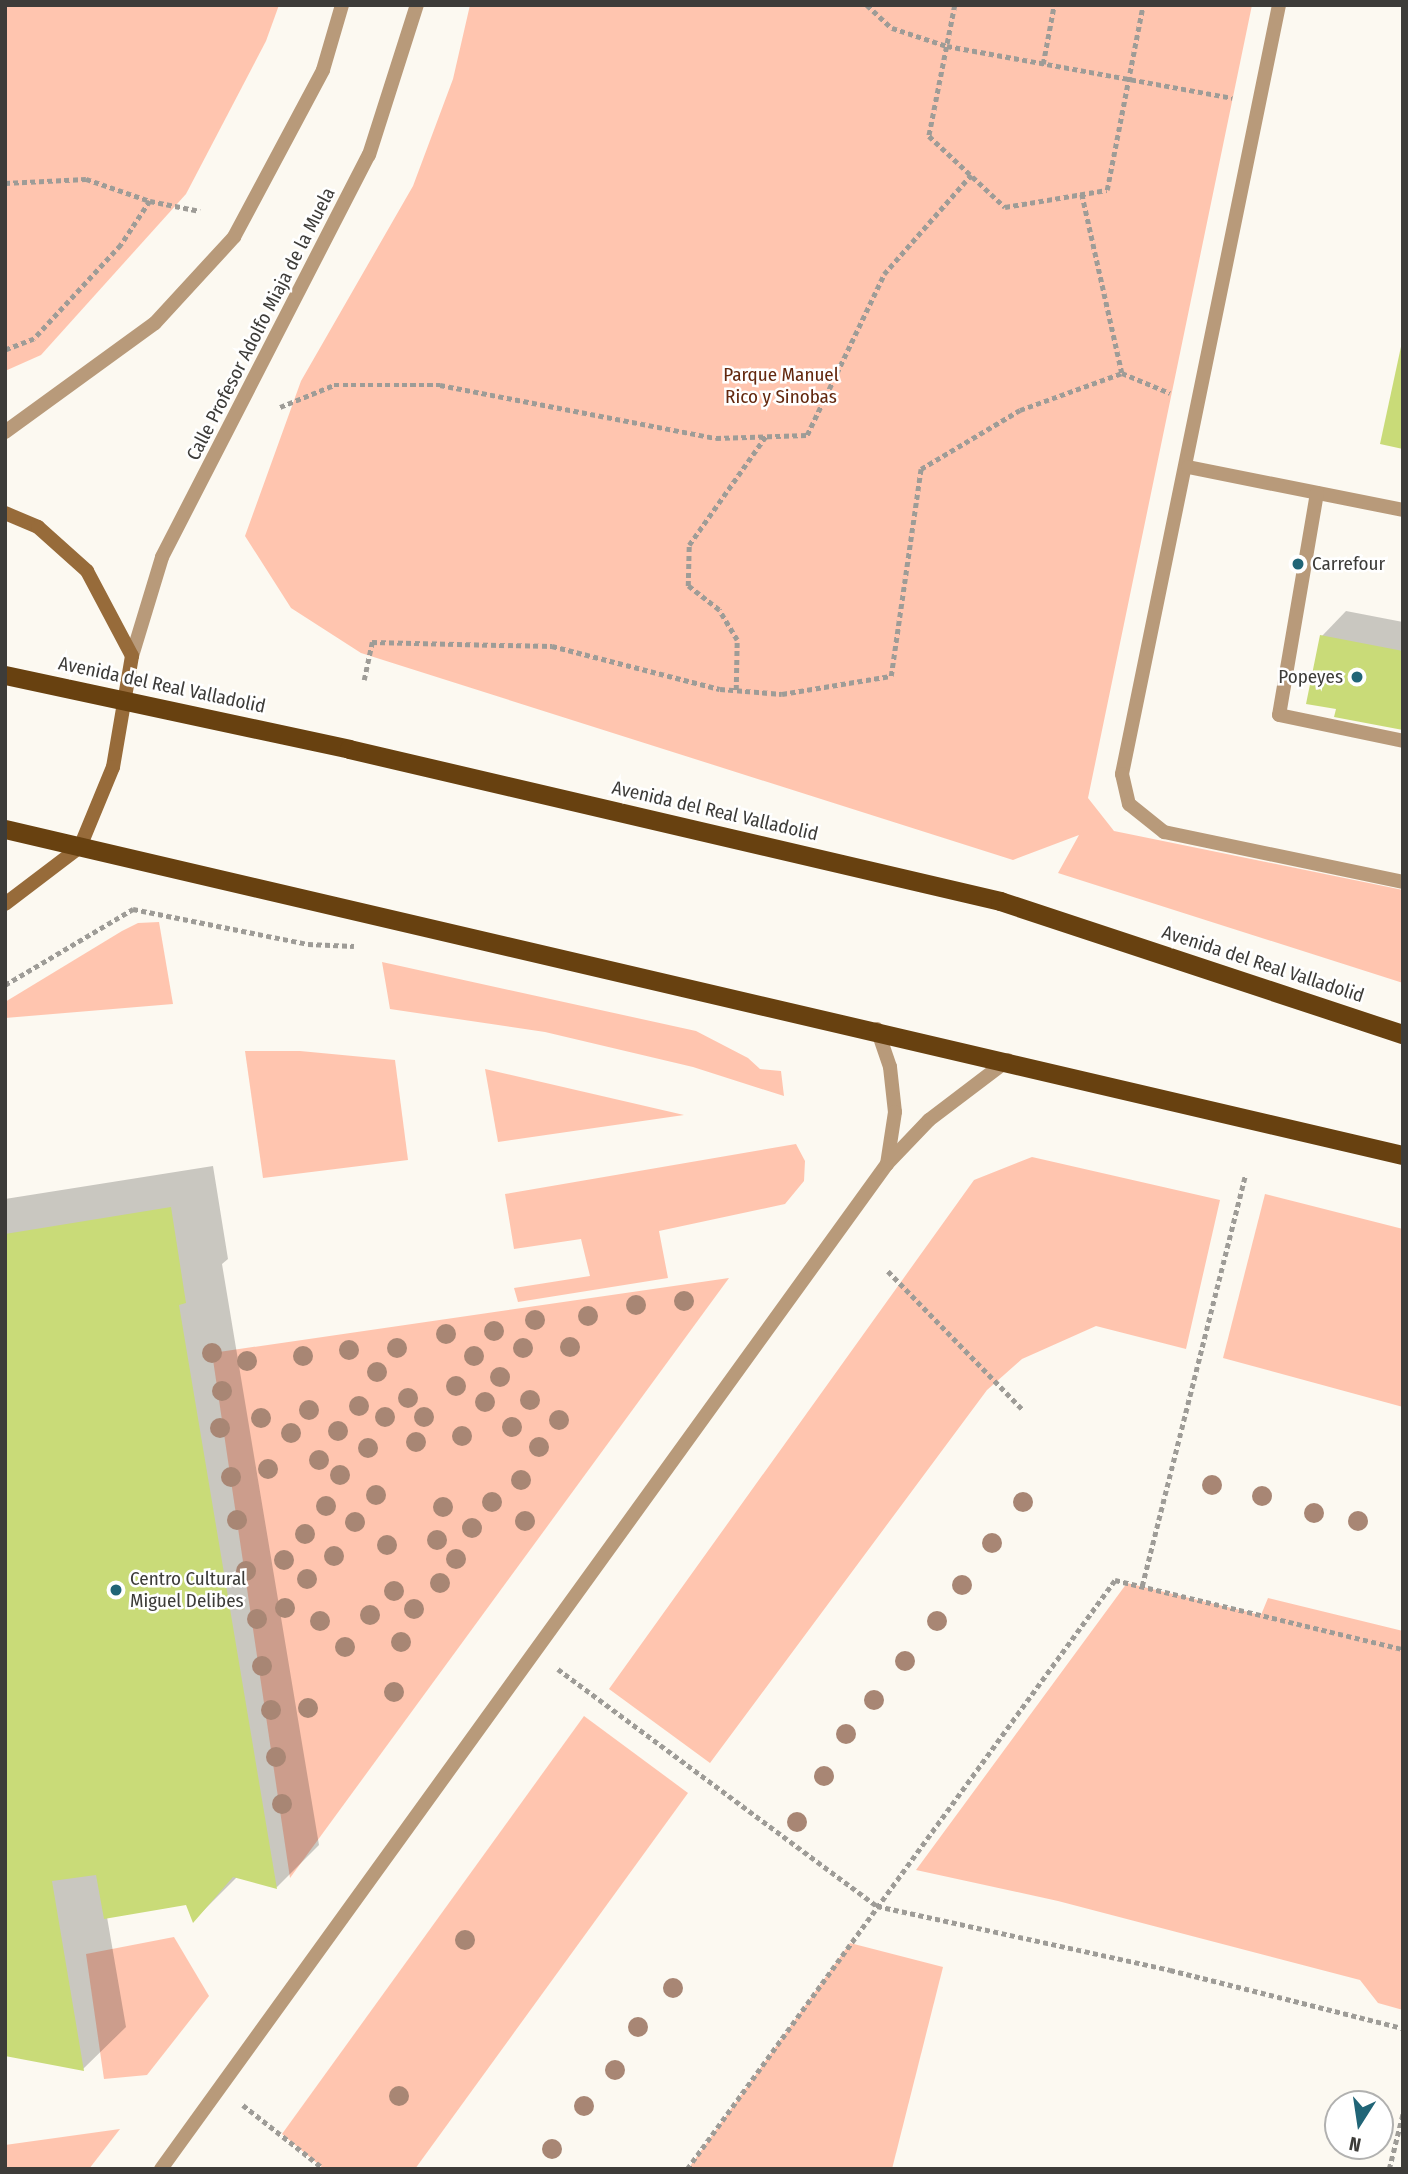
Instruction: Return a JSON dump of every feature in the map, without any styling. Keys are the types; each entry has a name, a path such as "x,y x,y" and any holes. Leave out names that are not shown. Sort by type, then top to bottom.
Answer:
{"highway":[{"name":"Avenida del Real Valladolid","path":"5,675 127,700 1000,901 1403,1034"},
{"path":"5,829 877,1029 1403,1155"}],"main road":[{"path":"5,513 38,527 87,571 132,656 127,700 113,766 80,847 5,904"}],"street":[{"path":"5,432 155,323 233,237 323,70 342,5"},
{"name":"Calle Profesor Adolfo Miaja de la Muela","path":"132,656 162,557 369,155 417,5"},
{"path":"1279,5 1188,467 1122,774 1129,804 1164,832 1403,882"},
{"path":"1188,467 1403,510"},
{"path":"1317,493 1279,715 1403,741"},
{"path":"877,1029 890,1067 895,1112 887,1164"},
{"path":"161,2169 887,1164 929,1120 1008,1060"}],"path":[{"path":"867,5 892,28 947,46 1197,93"},
{"path":"955,5 929,136 1005,207 1107,190 1143,5"},
{"path":"1043,64 1054,5"},
{"path":"281,407 334,385 440,385 716,438 807,435 884,274 971,174"},
{"path":"5,183 86,179 150,201 200,211"},
{"path":"1082,194 1122,373"},
{"path":"5,350 34,339 121,245 150,201"},
{"path":"363,680 372,642 552,646 736,690 782,694 891,676 921,469 1020,410 1122,373 1200,406"},
{"path":"736,690 737,640 719,610 688,586 689,545 766,436"},
{"path":"5,985 133,909 308,944 365,949"},
{"path":"1142,1586 1245,1177"},
{"path":"888,1271 1024,1411"},
{"path":"687,2169 1115,1580 1403,1649"},
{"path":"535,1652 877,1906 1170,1970 1403,2028"},
{"path":"220,2087 324,2169"},
{"path":"1389,2169 1403,2113"}],"green space":[{"path":"5,5 279,5 266,41 186,194 41,355 5,371"},
{"name":"Parque Manuel Rico y Sinobas","path":"470,5 1252,5 1088,798 1114,831 1403,890 1403,983 1058,873 1079,835 1013,860 361,653 291,608 245,536 301,381 413,186 453,79"},
{"path":"159,922 173,1004 5,1018 5,1002 122,931 138,923"},
{"path":"382,962 696,1031 748,1058 760,1069 781,1071 784,1096 693,1067 545,1032 390,1009"},
{"path":"245,1051 300,1051 395,1060 408,1160 263,1178"},
{"path":"485,1069 684,1115 498,1142"},
{"path":"796,1144 805,1161 804,1181 785,1204 659,1231 668,1278 518,1302 514,1288 590,1276 581,1239 514,1249 505,1194"},
{"path":"1032,1157 1220,1200 1186,1349 1096,1326 1022,1359 987,1390 710,1763 609,1689 974,1180"},
{"path":"1265,1194 1403,1229 1403,1407 1223,1358"},
{"path":"729,1278 290,1878 212,1353"},
{"path":"1127,1583 1261,1615 1268,1598 1403,1631 1403,2010 1378,2003 1360,1980 1058,1901 916,1870"},
{"path":"584,1716 688,1793 415,2169 324,2169 282,2134"},
{"path":"174,1937 209,1996 147,2075 104,2079 86,1954"},
{"path":"850,1943 943,1967 892,2169 688,2169"},
{"path":"120,2129 89,2169 5,2169 5,2145"}],"building":[{"path":"1403,342 1403,449 1380,444"},
{"name":"Popeyes","path":"1320,635 1403,651 1403,730 1334,717 1336,709 1306,704"},
{"name":"Centro Cultural Miguel Delibes","path":"171,1207 186,1303 179,1305 277,1889 233,1877 193,1923 186,1905 104,1919 96,1875 52,1881 84,2071 5,2056 5,1234"}],"place":[{"name":"Carrefour","path":"1298,564"},
{"name":"Popeyes","path":"1357,677"},
{"name":"Centro Cultural Miguel Delibes","path":"116,1590"}]}
